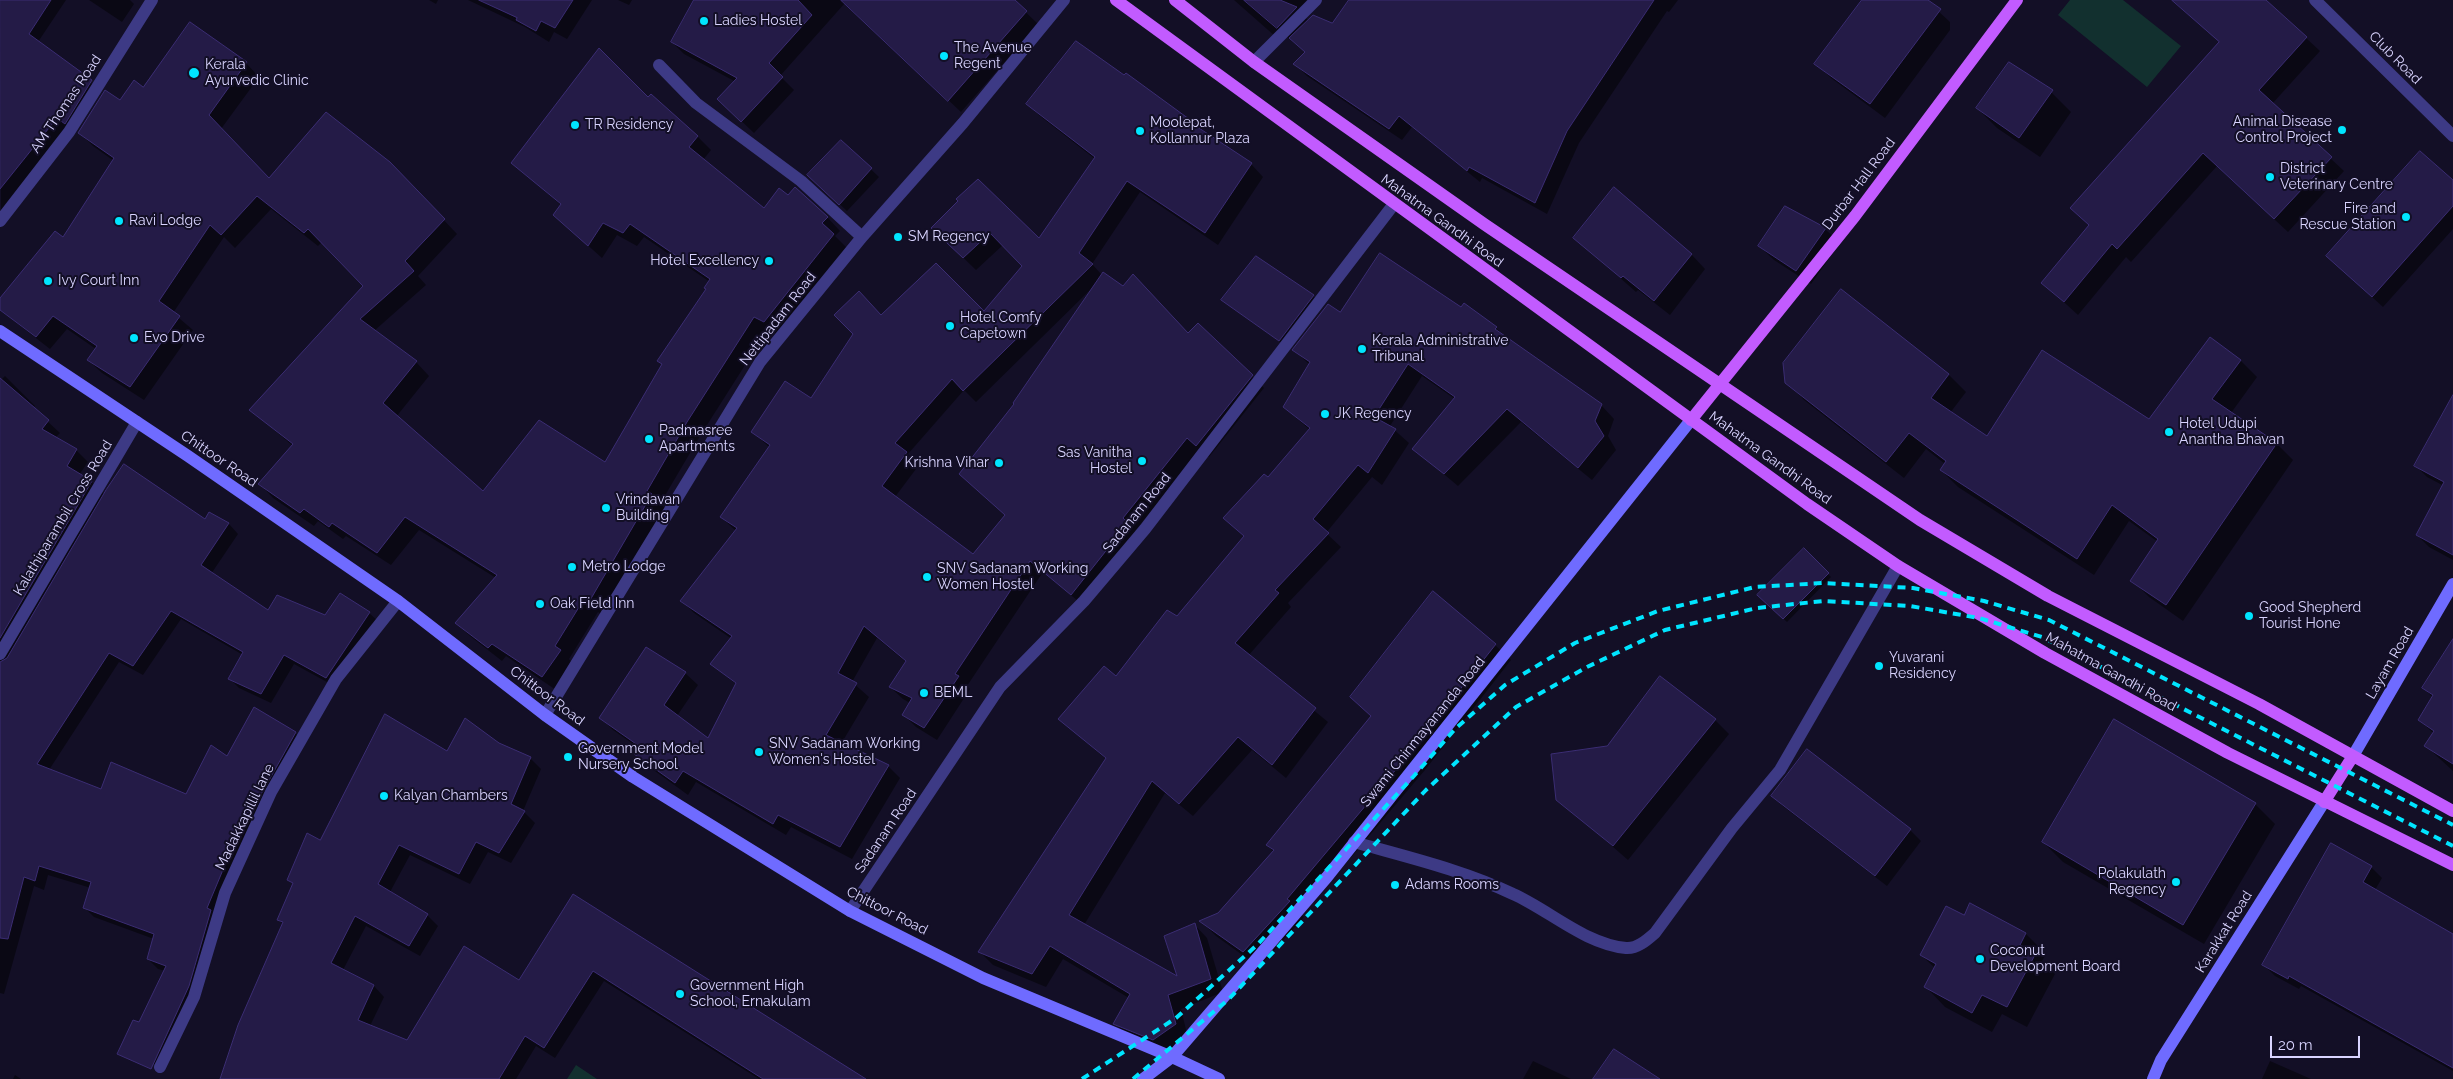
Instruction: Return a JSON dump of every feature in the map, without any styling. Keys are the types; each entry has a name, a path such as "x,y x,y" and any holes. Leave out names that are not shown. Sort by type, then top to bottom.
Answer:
{"main road":[{"name":"Mahatma Gandhi Road","path":"1116,0 1807,504 1898,566 2053,658 2228,753 2453,865"},
{"name":"Mahatma Gandhi Road","path":"1175,0 1254,62 1484,224 1920,520 2048,596 2259,704 2453,811"},
{"name":"Durbar Hall Road","path":"1691,420 1855,216 2017,0"},
{"name":"Chittoor Road","path":"0,331 137,422 398,602 545,715 633,777 850,911 983,978 1172,1057 1219,1079"},
{"name":"Swami Chinmayananda Road","path":"1143,1079 1172,1057 1354,842 1691,420"},
{"name":"Layam Road","path":"2353,756 2453,584"},
{"path":"2324,802 2353,756"},
{"name":"Karakkat Road","path":"2153,1079 2161,1060 2324,802"}],"street":[{"name":"AM Thomas Road","path":"0,221 69,132 152,0"},
{"name":"Nettipadam Road","path":"545,715 760,362 862,238 963,123 1064,0"},
{"path":"1254,62 1316,0"},
{"name":"Club Road","path":"2315,0 2453,136"},
{"path":"659,65 696,103 801,181 862,238"},
{"name":"Sadanam Road","path":"850,911 1000,687 1084,601 1145,529 1394,204"},
{"name":"Kalathiparambil Cross Road","path":"0,654 137,422"},
{"path":"1354,842 1485,882 1541,907 1587,935 1606,943 1626,948 1640,945 1655,933 1732,828 1780,770 1898,566"},
{"name":"Madakkapillil lane","path":"160,1067 194,997 225,893 271,792 336,679 398,602"}],"green space":[{"path":"2070,0 2123,0 2181,46 2147,87 2058,15"},
{"path":"576,1065 597,1079 567,1079"}],"building":[{"path":"0,0 51,0 29,34 92,80 65,124 57,118 0,189"},
{"path":"479,0 573,0 555,28 541,21 536,31 516,20 517,18"},
{"path":"694,0 798,0 812,15 769,63 783,77 741,122 717,99 737,78 671,42"},
{"name":"The Avenue Regent","path":"841,0 1015,0 1027,11 948,101"},
{"path":"1244,0 1280,0 1297,7 1277,28"},
{"path":"1349,0 1654,0 1567,131 1535,203 1469,167 1467,171 1399,116 1389,129 1293,64 1305,52 1289,38 1313,15 1332,23"},
{"path":"1862,0 1928,0 1941,9 1870,104 1814,64"},
{"path":"2172,0 2266,0 2307,37 2259,90 2332,157 2274,219 2203,153 2117,249 2112,244 2064,302 2041,283 2089,225 2070,208 2219,42"},
{"path":"190,22 247,62 209,115 269,178 326,112 390,162 445,219 405,261 414,271 360,319 417,361 383,403 483,491 539,420 605,462 662,364 657,361 706,289 704,288 710,279 630,224 623,233 603,223 588,246 553,215 561,204 511,163 599,48 648,97 651,94 698,136 689,147 764,208 779,188 788,195 795,187 828,217 822,223 834,234 764,322 754,317 687,422 647,491 652,494 589,602 584,599 555,646 561,650 542,677 492,644 488,648 455,623 497,575 405,517 377,553 332,523 329,527 304,509 300,513 258,484 293,444 249,410 363,286 308,229 304,233 257,196 221,235 210,225 159,301 180,316 130,387 87,360 97,346 53,316 36,337 0,310 0,298 55,231 63,237 114,158 78,133 105,90 120,100 134,80 143,87"},
{"path":"1076,41 1124,75 1126,73 1199,128 1252,163 1205,233 1127,181 1079,253 1093,264 963,391 952,379 895,443 907,452 882,486 973,554 1005,515 959,474 1014,404 1103,272 1123,286 1133,274 1188,333 1198,323 1253,375 1196,446 1187,438 1123,518 1128,523 1071,595 1030,561 955,674 959,676 924,728 902,715 912,698 889,687 906,661 864,626 838,673 857,683 826,735 889,765 840,847 778,815 773,824 683,771 675,783 634,754 639,746 599,718 646,647 686,672 664,705 708,738 736,683 710,664 732,636 680,601 737,528 720,517 770,445 751,432 785,381 811,398 853,334 834,315 859,291 881,315 936,263 984,311 1022,266 990,233 963,258 931,228 958,201 956,199 978,179 1039,238 1095,157 1026,104"},
{"path":"2009,62 2053,90 2019,138 1976,108"},
{"path":"841,140 872,168 839,205 807,175"},
{"path":"2420,151 2453,180 2453,206 2372,297 2326,256"},
{"path":"1614,187 1692,254 1654,301 1623,276 1621,278 1573,238"},
{"path":"1785,206 1826,228 1796,271 1758,246"},
{"path":"1380,253 1461,307 1464,303 1497,327 1495,329 1602,404 1595,421 1604,436 1578,468 1507,409 1444,474 1412,449 1455,397 1408,364 1374,417 1396,429 1368,473 1358,465 1313,519 1329,533 1275,590 1279,593 1235,643 1316,708 1272,765 1238,737 1179,804 1152,781 1069,915 1177,976 1164,936 1195,923 1211,979 1168,995 1176,1024 1153,1040 1113,1024 1130,994 1050,946 1032,974 978,952 1106,758 1058,719 1104,666 1116,676 1167,610 1177,616 1244,536 1223,518 1264,474 1268,477 1310,428 1283,407 1310,362 1292,350 1328,304 1340,312"},
{"path":"1256,256 1314,295 1279,341 1221,300"},
{"path":"1841,289 1949,374 1931,398 1987,436 2042,350 2149,419 2210,337 2241,360 2212,399 2277,443 2166,605 2130,581 2158,539 2112,505 2077,559 1940,470 1946,461 1909,433 1886,462 1785,383 1783,363"},
{"path":"0,378 49,420 42,429 77,449 67,466 92,481 0,638"},
{"path":"2453,395 2453,555 2416,535 2444,482 2414,466"},
{"path":"124,464 205,519 209,512 229,523 201,565 268,610 277,595 325,615 340,593 370,612 326,678 284,655 261,694 228,679 243,652 171,611 133,666 109,653 37,764 101,789 111,762 186,794 211,745 227,756 254,707 296,732 263,791 230,839 235,841 207,908 211,910 189,986 151,1069 117,1054 133,1020 139,1022 166,966 147,959 154,934 83,908 91,882 39,866 35,881 24,877 8,939 0,938 0,662 7,658 106,490"},
{"path":"1804,548 1829,573 1783,619 1757,595"},
{"path":"1433,591 1496,644 1409,754 1287,899 1290,901 1243,952 1199,921 1218,913 1274,850 1266,845 1371,716 1350,697"},
{"path":"2453,639 2453,764 2424,746 2434,731 2418,720 2433,695 2422,688"},
{"path":"1660,676 1716,719 1613,846 1556,800 1551,754 1607,746"},
{"path":"385,714 447,751 465,718 499,743 531,757 511,804 525,811 499,853 476,842 459,874 399,845 378,884 428,914 409,946 355,916 331,963 374,985 358,1020 407,1040 464,946 519,980 573,894 866,1079 763,1079 593,971 544,1048 525,1036 499,1079 220,1079 238,1025 283,922 277,920 293,883 287,880 307,833 320,840"},
{"path":"2114,719 2256,803 2183,925 2042,842"},
{"path":"1807,749 1911,829 1875,876 1771,796"},
{"path":"2331,843 2372,866 2363,882 2453,934 2453,1068 2289,976 2288,979 2262,965"},
{"name":"Coconut Development Board","path":"1970,903 2026,933 2020,945 2036,953 2007,1007 1982,995 1972,1013 1924,987 1936,964 1920,955 1946,906 1964,915"},
{"path":"1614,1049 1660,1079 1593,1079"}],"railway":[{"path":"1082,1079 1176,1018 1257,945 1455,729 1505,685 1575,643 1658,611 1755,587 1823,583 1913,588 1984,601 2049,620 2453,825"},
{"path":"1133,1079 1229,999 1426,790 1516,707 1587,667 1665,630 1757,608 1823,601 1910,606 1979,618 2042,637 2453,846"}],"place":[{"name":"Ladies Hostel","path":"704,21"},
{"name":"The Avenue Regent","path":"944,56"},
{"name":"Kerala Ayurvedic Clinic","path":"194,73"},
{"name":"TR Residency","path":"575,125"},
{"name":"Animal Disease Control Project","path":"2342,130"},
{"name":"Moolepat, Kollannur Plaza","path":"1140,131"},
{"name":"District Veterinary Centre","path":"2270,177"},
{"name":"Fire and Rescue Station","path":"2406,217"},
{"name":"Ravi Lodge","path":"119,221"},
{"name":"SM Regency","path":"898,237"},
{"name":"Hotel Excellency","path":"769,261"},
{"name":"Ivy Court Inn","path":"48,281"},
{"name":"Hotel Comfy Capetown","path":"950,326"},
{"name":"Evo Drive","path":"134,338"},
{"name":"Kerala Administrative Tribunal","path":"1362,349"},
{"name":"JK Regency","path":"1325,414"},
{"name":"Hotel Udupi Anantha Bhavan","path":"2169,432"},
{"name":"Padmasree Apartments","path":"649,439"},
{"name":"Sas Vanitha Hostel","path":"1142,461"},
{"name":"Krishna Vihar","path":"999,463"},
{"name":"Vrindavan Building","path":"606,508"},
{"name":"Metro Lodge","path":"572,567"},
{"name":"SNV Sadanam Working Women Hostel","path":"927,577"},
{"name":"Oak Field Inn","path":"540,604"},
{"name":"Good Shepherd Tourist Hone","path":"2249,616"},
{"name":"Yuvarani Residency","path":"1879,666"},
{"name":"BEML","path":"924,693"},
{"name":"SNV Sadanam Working Women's Hostel","path":"759,752"},
{"name":"Government Model Nursery School","path":"568,757"},
{"name":"Kalyan Chambers","path":"384,796"},
{"name":"Polakulath Regency","path":"2176,882"},
{"name":"Adams Rooms","path":"1395,885"},
{"name":"Coconut Development Board","path":"1980,959"},
{"name":"Government High School, Ernakulam","path":"680,994"}]}
